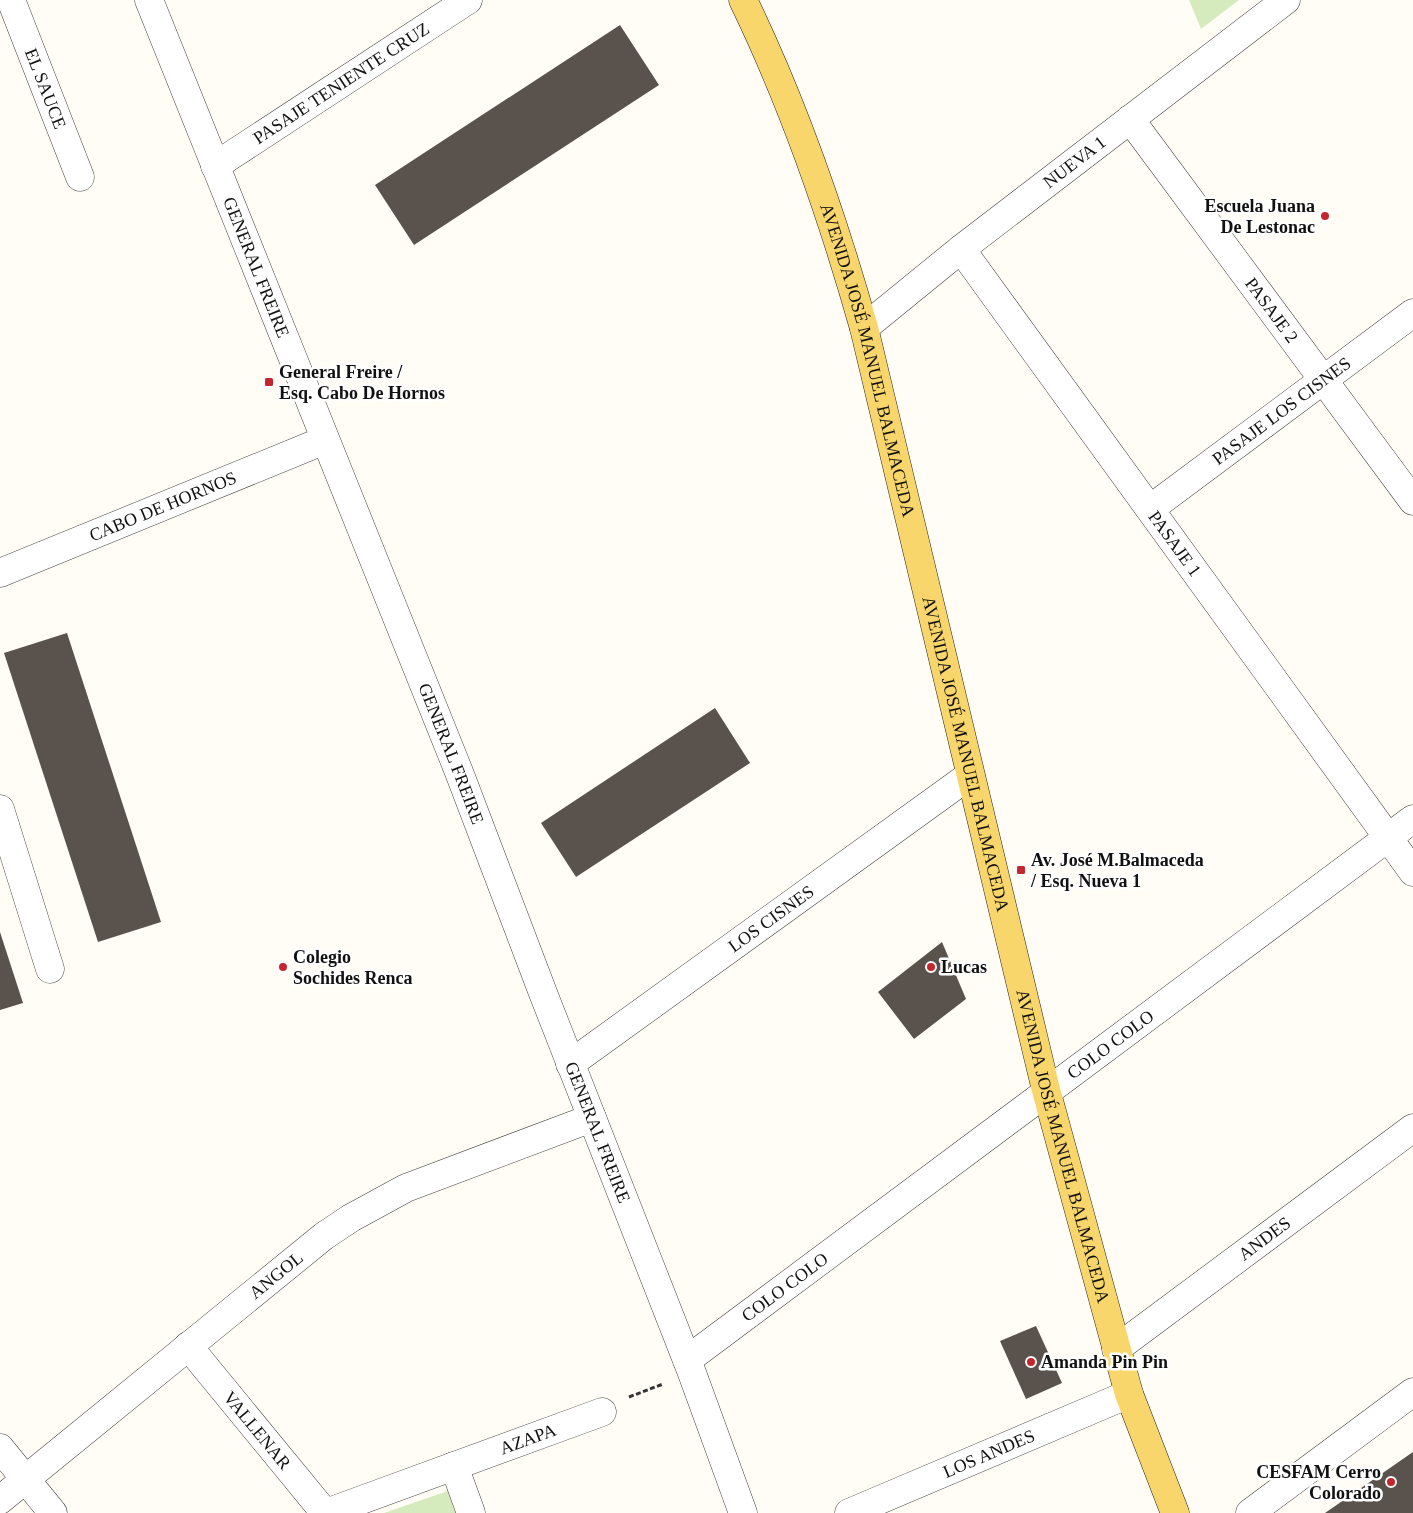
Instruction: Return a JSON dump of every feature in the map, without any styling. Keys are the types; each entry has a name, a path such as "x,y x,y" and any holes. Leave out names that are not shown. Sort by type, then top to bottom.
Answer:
{"main road":[{"name":"AVENIDA JOSÉ MANUEL BALMACEDA","path":"743,0 793,113 822,190 864,328 1046,1090 1129,1394 1175,1513"}],"street":[{"name":"EL SAUCE","path":"11,0 80,177"},
{"name":"GENERAL FREIRE","path":"149,0 458,772 570,1064 690,1366 743,1513"},
{"name":"PASAJE TENIENTE CRUZ","path":"215,166 468,0"},
{"name":"NUEVA 1","path":"864,328 961,249 1286,0"},
{"name":"PASAJE 2","path":"1130,119 1413,501"},
{"name":"PASAJE 1","path":"961,249 1413,872"},
{"name":"PASAJE LOS CISNES","path":"1150,509 1413,313"},
{"name":"CABO DE HORNOS","path":"0,573 325,440"},
{"name":"LOS CISNES","path":"570,1064 970,774"},
{"path":"0,809 50,969"},
{"name":"COLO COLO","path":"690,1366 1046,1090 1413,819"},
{"name":"ANGOL","path":"0,1500 324,1236 379,1201 434,1177 592,1118"},
{"name":"ANDES","path":"1116,1349 1413,1128"},
{"name":"VALLENAR","path":"188,1346 326,1513"},
{"path":"1250,1513 1413,1392"},
{"name":"LOS ANDES","path":"849,1513 1129,1394"},
{"name":"AZAPA","path":"326,1513 602,1412"},
{"path":"0,1448 53,1513"},
{"path":"454,1466 470,1513"}],"path":[{"path":"602,1412 616,1402 690,1366"}],"green space":[{"path":"1189,0 1239,0 1201,29"},
{"path":"471,1483 481,1513 384,1513"}],"building":[{"path":"620,25 659,85 414,245 375,185"},
{"path":"67,633 161,922 98,942 4,653"},
{"path":"715,708 750,763 576,877 541,823"},
{"path":"0,932 23,1003 0,1010"},
{"name":"Lucas","path":"942,942 966,999 914,1039 878,992"},
{"name":"Amanda Pin Pin","path":"1036,1326 1062,1383 1026,1399 1000,1341"},
{"name":"CESFAM Cerro Colorado","path":"1413,1452 1413,1513 1325,1513"}],"place":[{"name":"Escuela Juana De Lestonac","path":"1325,216"},
{"name":"General Freire / Esq. Cabo De Hornos","path":"269,382"},
{"name":"Av. José M.Balmaceda / Esq. Nueva 1","path":"1021,870"},
{"name":"Colegio Sochides Renca","path":"283,967"},
{"name":"Lucas","path":"931,967"},
{"name":"Amanda Pin Pin","path":"1031,1362"},
{"name":"CESFAM Cerro Colorado","path":"1391,1482"}]}
